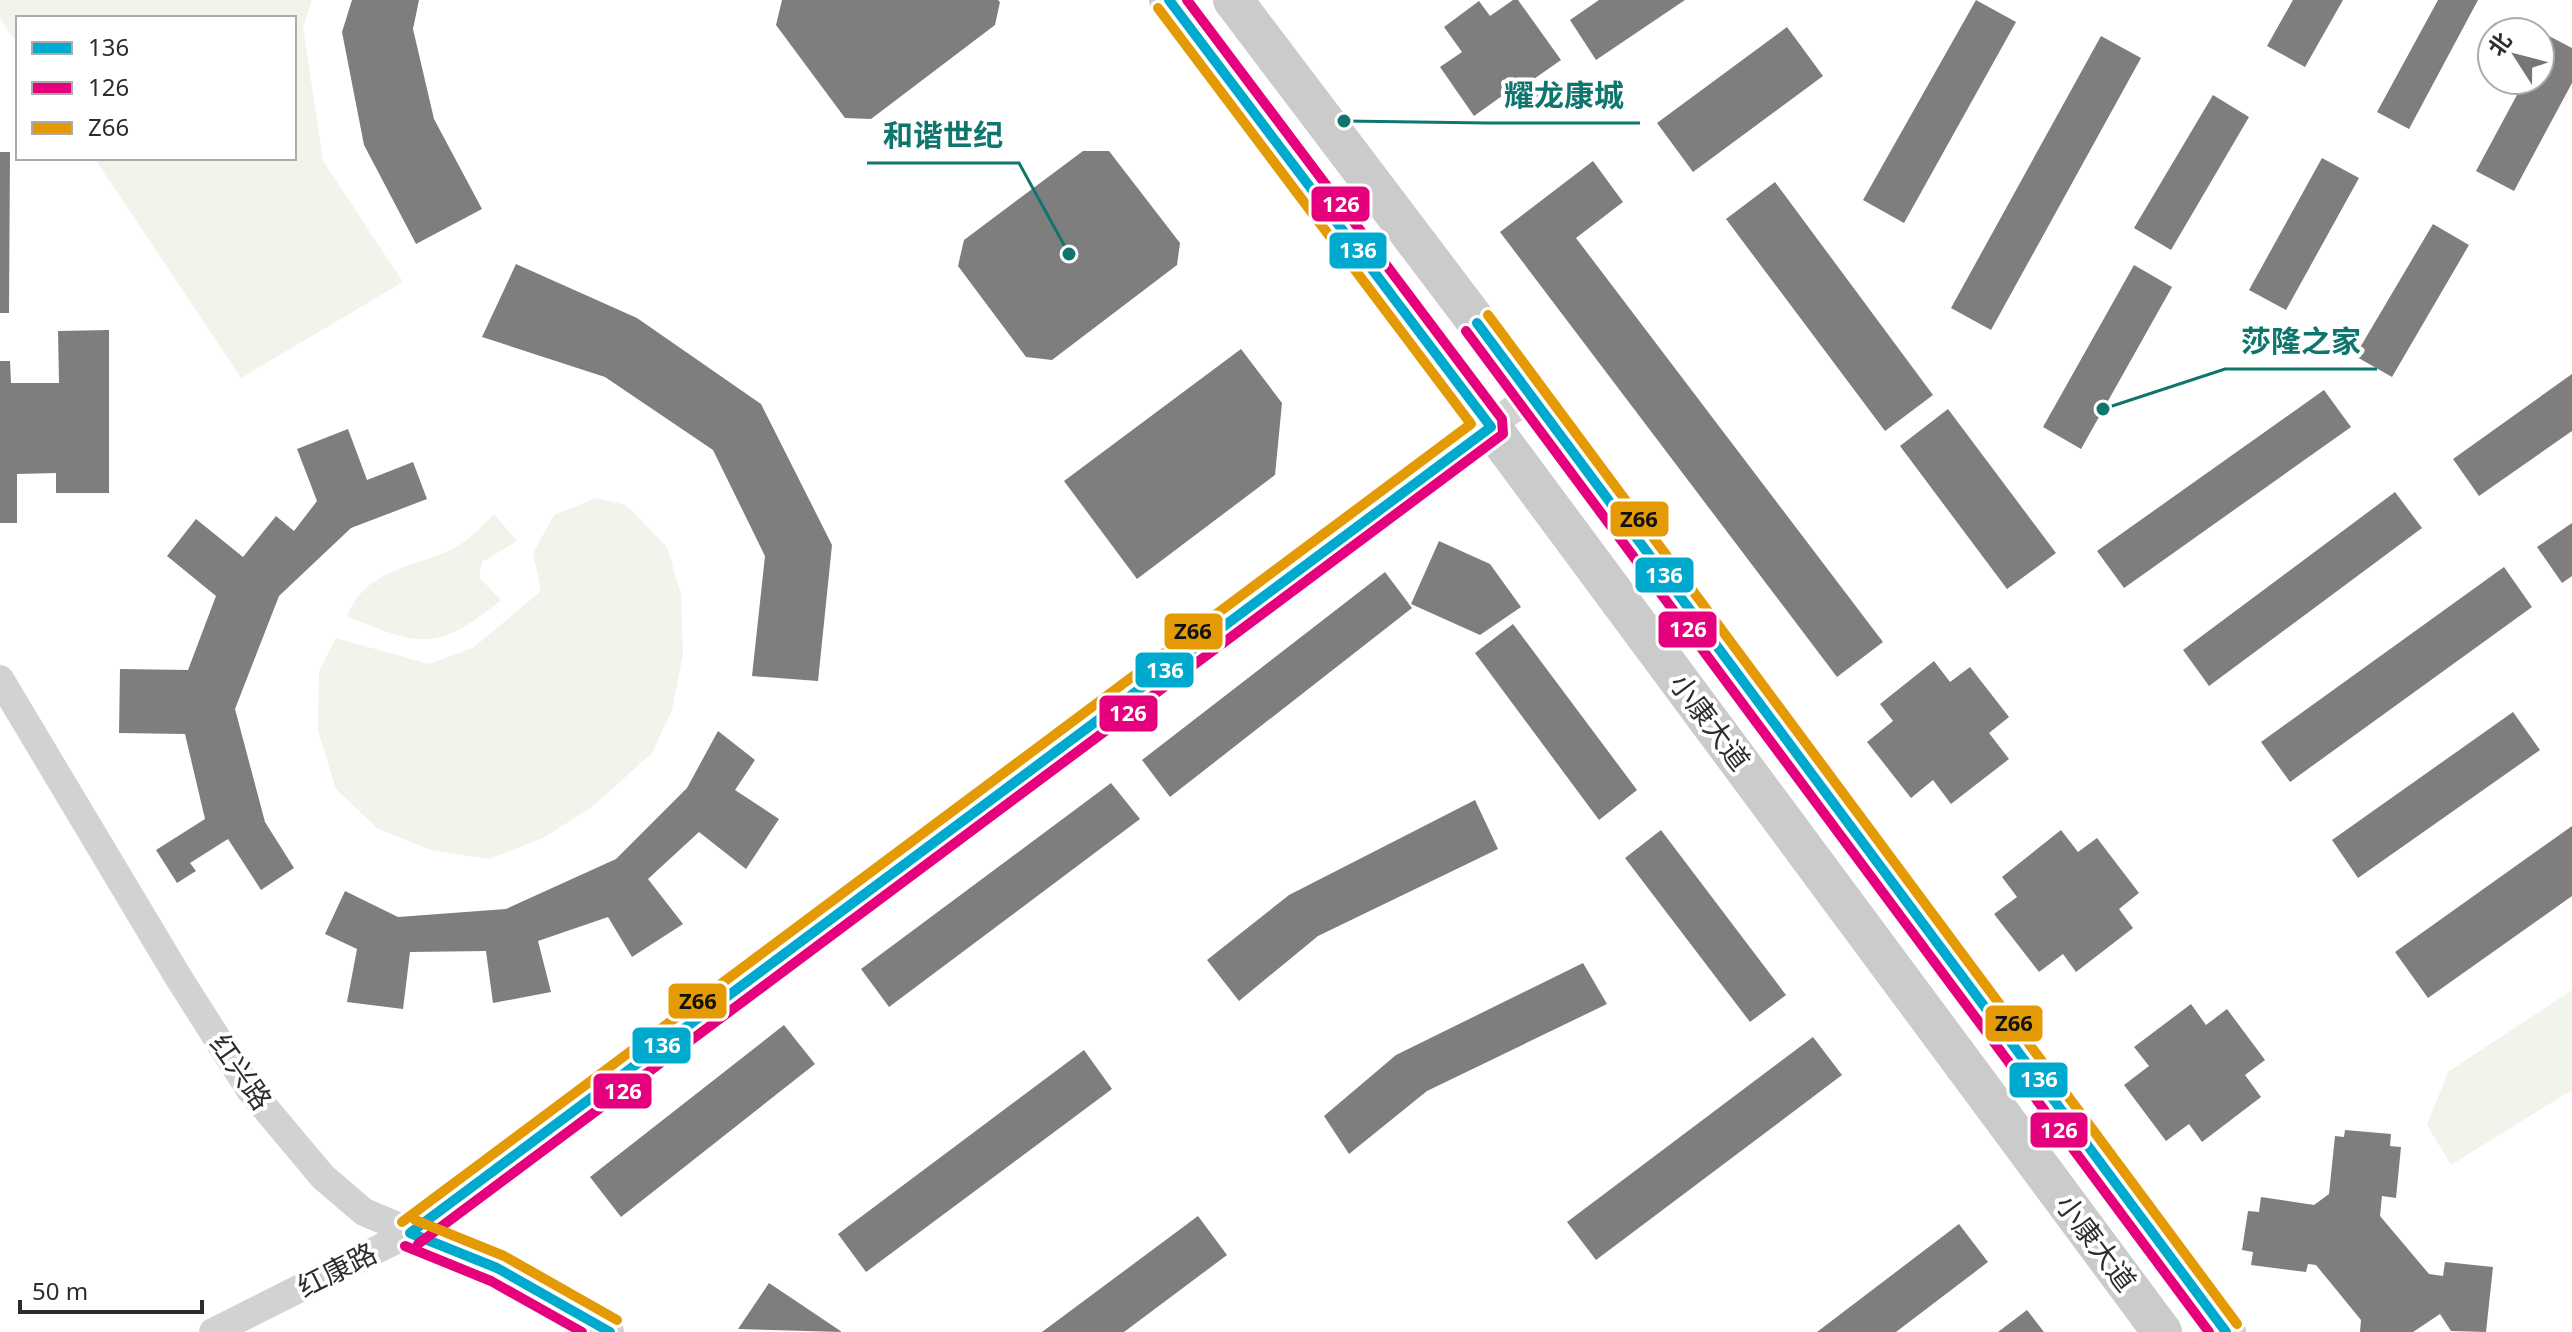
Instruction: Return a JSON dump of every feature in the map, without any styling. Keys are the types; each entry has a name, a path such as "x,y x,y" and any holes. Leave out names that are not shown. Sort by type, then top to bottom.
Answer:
{"main road":[{"name":"小康大道","path":"1169,0 1491,427 2162,1332"},
{"name":"小康大道","path":"1233,0 1532,395 2226,1332"}],"street":[{"name":"红康路","path":"213,1332 410,1233 1532,395"},
{"name":"红兴路","path":"0,679 173,969 250,1090 323,1177 364,1212 497,1268 610,1332"}],"shaded area":[{"path":"0,0 312,0 303,27 323,161 403,282 241,378 95,160 296,160 296,16 16,16 16,42 0,18"},
{"path":"596,498 626,505 667,547 681,594 683,654 672,710 652,753 592,807 543,838 489,859 431,850 378,829 336,789 318,731 319,671 336,638 429,664 473,648 541,591 533,553 554,515"},
{"path":"494,514 517,541 482,562 479,577 501,600 479,617 444,636 428,639 393,634 347,616 355,601 375,581 400,568 452,549"},
{"path":"2572,990 2572,1090 2451,1165 2427,1125 2448,1072"}],"building":[{"path":"352,0 419,0 413,29 434,119 482,209 416,244 364,145 342,32"},
{"path":"782,0 1000,2 995,25 871,119 845,118 776,25"},
{"path":"1513,0 1518,0 1561,60 1531,81 1540,95 1519,110 1502,96 1474,116 1440,67 1462,52 1444,27 1479,1 1490,16"},
{"path":"1599,0 1685,0 1596,60 1570,20"},
{"path":"1976,0 2016,22 1904,223 1863,200"},
{"path":"2293,0 2343,0 2305,67 2267,46"},
{"path":"2438,0 2478,0 2409,129 2377,112"},
{"path":"1787,27 1823,76 1693,172 1657,123"},
{"path":"2101,36 2141,58 1991,330 1951,308"},
{"path":"2556,40 2572,48 2572,83 2514,191 2476,171 2516,96 2556,96"},
{"path":"2213,95 2249,117 2171,250 2134,228"},
{"path":"1083,151 1109,151 1180,243 1177,265 1052,360 1026,357 958,266 964,240"},
{"path":"0,152 10,152 9,313 0,313"},
{"path":"2322,158 2359,178 2286,310 2249,290"},
{"path":"1593,161 1623,202 1576,238 1883,642 1837,677 1500,232"},
{"path":"1775,182 1933,395 1885,431 1726,219"},
{"path":"2433,224 2469,245 2392,377 2355,356"},
{"path":"516,264 637,318 761,404 832,545 818,681 752,676 765,556 713,450 605,377 482,337"},
{"path":"2134,265 2172,287 2081,449 2043,427"},
{"path":"109,330 109,493 56,493 56,473 17,474 17,523 0,523 0,361 10,361 11,383 59,383 58,331"},
{"path":"1241,349 1282,403 1275,475 1137,579 1064,481"},
{"path":"2572,374 2572,431 2479,496 2453,459"},
{"path":"2324,390 2351,427 2124,588 2097,551"},
{"path":"1948,409 2056,553 2007,589 1900,446"},
{"path":"348,429 367,480 413,462 427,499 351,528 279,596 235,709 265,822 294,868 261,890 228,839 190,863 196,871 177,883 156,850 205,819 185,734 119,733 120,669 188,670 216,596 167,556 196,519 243,557 276,516 294,531 317,501 297,449"},
{"path":"2395,492 2422,528 2209,686 2183,650"},
{"path":"2572,523 2572,576 2562,583 2537,547"},
{"path":"1439,541 1490,564 1521,607 1480,635 1411,604"},
{"path":"2504,567 2532,607 2290,782 2261,742"},
{"path":"1385,572 1412,608 1170,797 1142,760"},
{"path":"1513,624 1637,790 1599,820 1475,653"},
{"path":"1934,661 1950,682 1970,667 2009,717 1989,733 2009,759 1951,804 1933,780 1911,798 1867,742 1893,721 1880,704"},
{"path":"2513,712 2540,750 2358,878 2332,840"},
{"path":"718,731 755,760 735,790 779,819 746,869 699,832 648,879 683,924 632,957 608,917 538,941 551,992 493,1003 486,951 410,952 403,1009 347,1002 357,949 325,934 345,891 398,917 506,909 616,859 687,788"},
{"path":"1111,783 1140,819 889,1007 861,969"},
{"path":"1475,800 1498,849 1318,936 1239,1001 1207,960 1289,895"},
{"path":"2572,826 2572,896 2428,998 2395,952"},
{"path":"1661,830 1786,995 1750,1022 1625,858"},
{"path":"2061,830 2078,852 2097,838 2139,893 2119,909 2133,928 2076,972 2063,954 2039,972 1994,914 2017,897 2002,877"},
{"path":"1583,963 1607,1004 1427,1091 1349,1154 1324,1116 1396,1055"},
{"path":"2191,1004 2206,1025 2227,1009 2265,1060 2245,1075 2261,1097 2202,1142 2189,1124 2166,1141 2124,1085 2149,1066 2134,1047"},
{"path":"784,1025 815,1064 621,1217 590,1177"},
{"path":"1813,1037 1842,1075 1596,1260 1567,1222"},
{"path":"1084,1050 1112,1089 866,1272 838,1234"},
{"path":"2345,1130 2391,1134 2390,1146 2401,1147 2396,1198 2382,1196 2380,1216 2429,1274 2443,1276 2445,1262 2493,1267 2486,1332 2451,1331 2440,1314 2413,1332 2360,1332 2361,1320 2316,1265 2308,1264 2306,1272 2251,1265 2253,1252 2242,1250 2248,1211 2259,1212 2261,1197 2314,1205 2329,1194 2335,1136 2344,1137"},
{"path":"1198,1216 1227,1255 1124,1332 1042,1332"},
{"path":"1959,1224 1988,1262 1896,1332 1817,1332"},
{"path":"769,1283 842,1332 738,1329"},
{"path":"2027,1310 2044,1332 1998,1332"}],"transit line":[{"name":"136","path":"410,1233 1491,427 1169,0"},
{"name":"126","path":"418,1244 1503,434 1502,419 1187,0"},
{"name":"Z66","path":"402,1222 1471,424 1158,8"},
{"name":"Z66","path":"1488,315 2237,1324"},
{"name":"136","path":"1477,323 2226,1332"},
{"name":"126","path":"1466,331 2209,1332"},
{"name":"Z66","path":"415,1220 504,1256 617,1320"},
{"name":"136","path":"410,1233 497,1268 610,1332"},
{"name":"126","path":"405,1246 491,1281 582,1332"}],"place":[{"name":"耀龙康城","path":"1344,121"},
{"name":"和谐世纪","path":"1069,254"},
{"name":"莎隆之家","path":"2103,409"}]}
